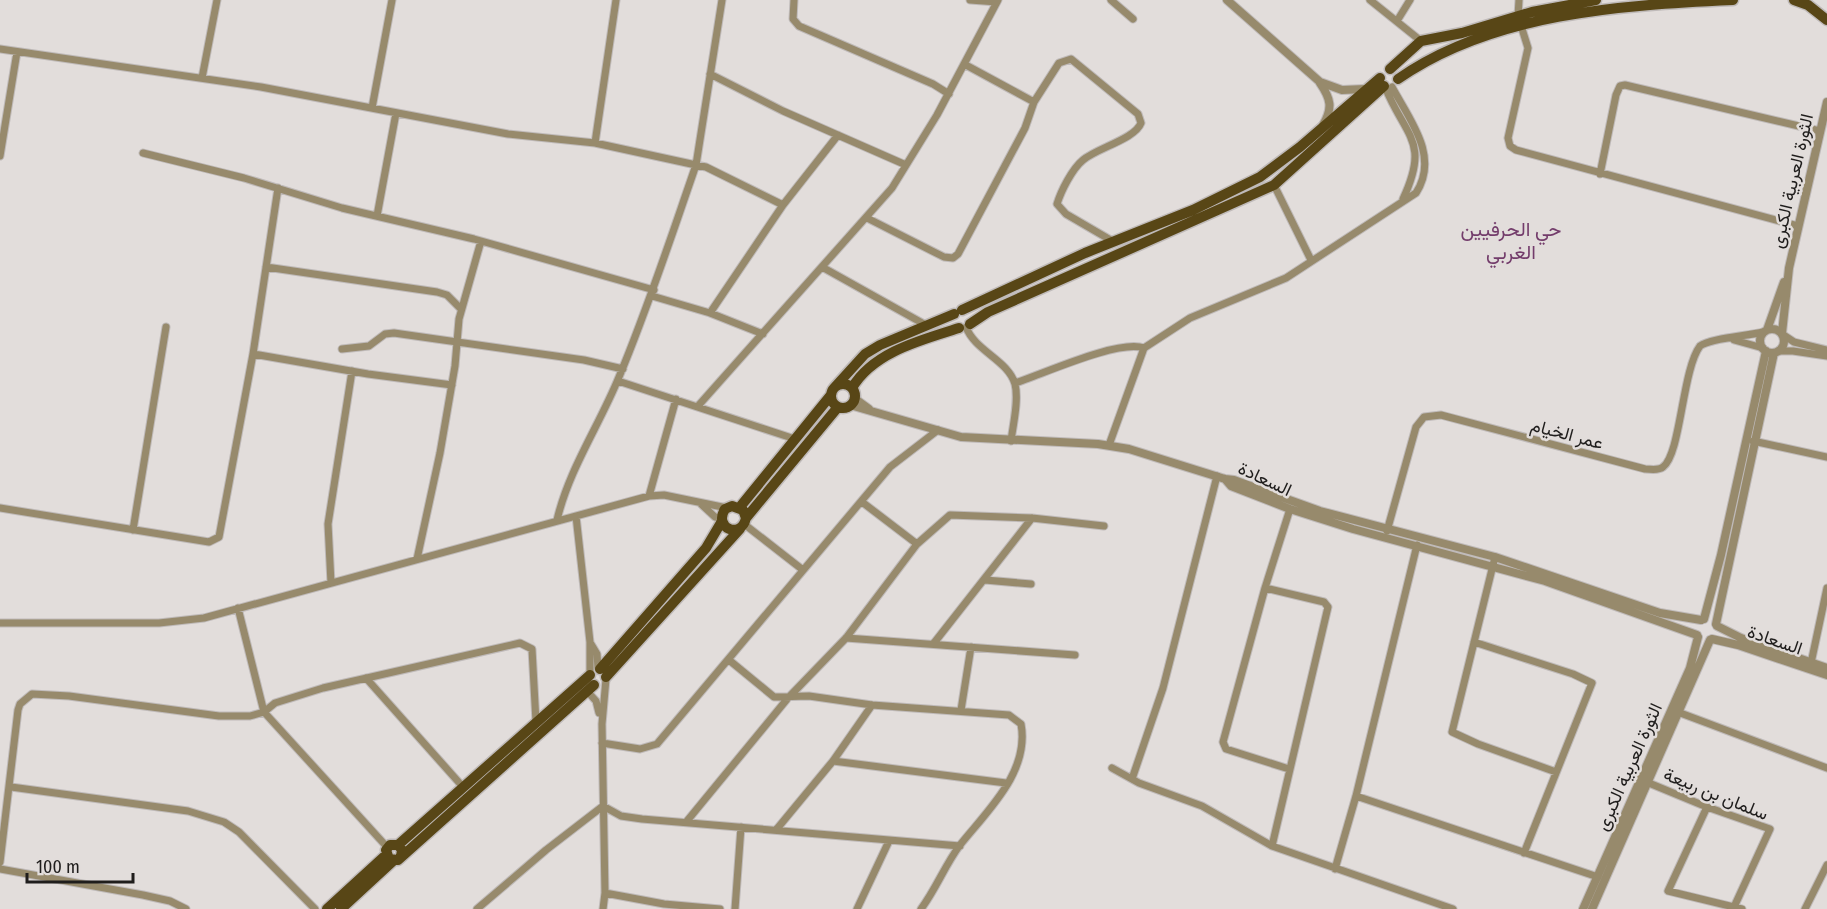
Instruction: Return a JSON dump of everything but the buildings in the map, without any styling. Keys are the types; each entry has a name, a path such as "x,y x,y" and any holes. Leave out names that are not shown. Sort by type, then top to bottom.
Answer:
{"main road":[{"path":"327,909 596,677 744,524 838,406 852,397 857,378 875,362 898,350 965,326 988,312 1274,185 1388,83 1396,74 1390,69 1416,44 1520,21 1596,0"},
{"path":"341,909 393,853 463,787 536,722 596,677 705,548 723,516 740,507 832,391 865,354 924,324 958,312 1114,242 1193,210 1260,177 1365,89 1388,83 1423,64 1520,21 1613,7 1733,0"},
{"path":"1794,0 1808,5 1825,18"},
{"path":"1816,0 1825,18"},
{"path":"1416,44 1429,50 1423,64"},
{"path":"1416,44 1411,57 1423,64"},
{"path":"958,312 971,316 965,326"},
{"path":"958,312 953,322 965,326"},
{"path":"832,391 845,384 852,397"},
{"path":"832,391 833,402 838,406"},
{"path":"740,507 744,524"},
{"path":"723,516 729,530 744,524"}],"street":[{"path":"202,78 217,0"},
{"path":"372,108 392,0"},
{"path":"595,143 616,0"},
{"path":"557,520 570,480 618,381 653,293 696,165 722,0"},
{"path":"794,0 793,19 799,26 916,76 949,94"},
{"path":"698,406 867,218 906,165 949,94 998,1 970,0"},
{"path":"1111,0 1133,19"},
{"path":"1227,0 1320,82 1328,95 1331,106 1321,128"},
{"path":"1370,0 1396,21 1416,44"},
{"path":"1396,21 1410,0"},
{"path":"1520,0 1520,21 1528,48 1508,138 1510,146 1516,150 1600,174 1798,226"},
{"path":"0,49 202,78 508,134 595,143 706,167 783,205"},
{"path":"0,156 17,52"},
{"path":"867,218 944,257 953,258 958,254 1025,129 1034,102 1059,63 1071,59 1138,114 1141,123 1137,130 1092,153 1078,164 1057,204 1066,214 1114,242"},
{"path":"964,64 1034,102"},
{"path":"710,74 754,98 906,165"},
{"path":"1320,82 1342,90 1365,89"},
{"path":"1108,446 1144,348 1190,318 1272,285 1403,199 1413,178 1417,157 1388,83"},
{"path":"1600,174 1616,95 1620,87 1625,85 1820,131"},
{"name":"الثورة العربية الكبرى","path":"1782,334 1789,268 1827,102"},
{"path":"377,216 396,113"},
{"path":"710,313 783,205 838,135"},
{"path":"143,153 377,216 482,241 653,293 763,334"},
{"path":"1274,185 1311,260"},
{"path":"0,508 209,542 219,537 253,354 278,188"},
{"path":"417,559 452,385 461,309 482,241"},
{"path":"266,267 437,292 447,295 461,309"},
{"path":"822,267 924,324"},
{"name":"الثورة العربية الكبرى","path":"1765,331 1789,268"},
{"path":"965,326 970,338 1008,372 1015,383 1011,441"},
{"path":"133,530 166,327"},
{"path":"1770,351 1760,340 1765,331 1775,329 1794,342 1827,350"},
{"name":"عمر الخيام","path":"1387,531 1416,427 1424,417 1441,415 1645,469 1661,468 1666,464 1672,450 1696,350 1710,340 1732,339 1765,331"},
{"path":"342,349 369,346 385,334 584,360 623,369"},
{"path":"1770,351 1783,345 1782,334"},
{"name":"عمر الخيام","path":"1732,339 1770,351 1793,351 1827,356"},
{"path":"1015,383 1106,351 1134,345 1144,348"},
{"path":"1751,440 1702,620 1696,628 1698,636 1711,640 1716,635 1751,440 1770,351"},
{"path":"253,354 452,385"},
{"path":"331,583 328,524 352,371"},
{"path":"618,381 795,439"},
{"path":"852,397 872,411 961,437 1108,446 1156,456 1221,478 1163,688 1132,779"},
{"path":"649,496 676,399"},
{"path":"602,743 640,750 657,744 890,467 938,430"},
{"path":"1751,440 1827,457"},
{"name":"السعادة","path":"1221,478 1234,480 1292,503 1494,561 1660,613 1702,620"},
{"name":"السعادة","path":"1221,478 1231,486 1290,509 1417,545 1494,561 1698,636"},
{"path":"0,623 180,622 649,496 664,495 701,504 723,516"},
{"path":"862,502 917,544"},
{"path":"701,504 705,511 723,516"},
{"path":"1289,769 1224,747 1265,588 1290,509"},
{"path":"687,821 788,698 846,638 917,544 950,515 1032,518 1104,526"},
{"path":"576,516 590,642 597,654 596,701 602,724"},
{"path":"934,643 1032,518"},
{"path":"744,524 803,570"},
{"path":"1335,869 1356,796 1417,545"},
{"path":"1494,561 1452,732 1478,744 1556,772"},
{"path":"985,580 1031,584"},
{"path":"1265,588 1328,604 1272,846"},
{"path":"1811,663 1827,588"},
{"path":"238,608 264,712 393,853"},
{"path":"1702,620 1711,619 1717,625"},
{"name":"السعادة","path":"1717,625 1827,668"},
{"name":"الثورة العربية الكبرى","path":"1592,909 1675,711 1695,658 1698,636"},
{"path":"846,638 1075,654"},
{"name":"الثورة العربية الكبرى","path":"1675,711 1711,640"},
{"name":"السعادة","path":"1711,640 1738,645 1827,675"},
{"path":"1474,642 1573,674 1592,683 1524,853"},
{"path":"0,862 11,788 18,710 20,704 32,694 69,696 219,717 264,712 275,704 366,678 524,643 532,649 534,656 536,722"},
{"path":"962,710 971,647"},
{"path":"729,660 774,697 809,696 872,705 1009,715 1021,724 1021,748 1016,768 985,819 960,846 921,909"},
{"path":"596,677 602,724 605,893 603,909"},
{"path":"366,678 463,787"},
{"path":"776,830 833,761 872,705"},
{"path":"1675,711 1827,768"},
{"path":"833,761 1006,783"},
{"path":"1112,768 1132,779 1202,806 1272,846 1453,909"},
{"name":"الثورة العربية الكبرى","path":"1583,909 1645,781"},
{"name":"سلمان بن ربيعة","path":"1645,781 1707,807 1770,829 1734,907"},
{"path":"11,788 188,811 224,822 239,832 315,909"},
{"path":"1356,796 1598,877"},
{"path":"603,806 621,816 960,846"},
{"path":"477,909 546,850 603,806"},
{"path":"1707,807 1668,891 1742,909"},
{"path":"735,909 741,827"},
{"path":"857,909 889,841"},
{"path":"1805,909 1827,865"},
{"path":"0,869 143,895 170,901 186,909"},
{"path":"605,893 664,906 720,909"}],"district":[{"name":"حي الحرفيين الغربي","path":"1511,240"}]}
